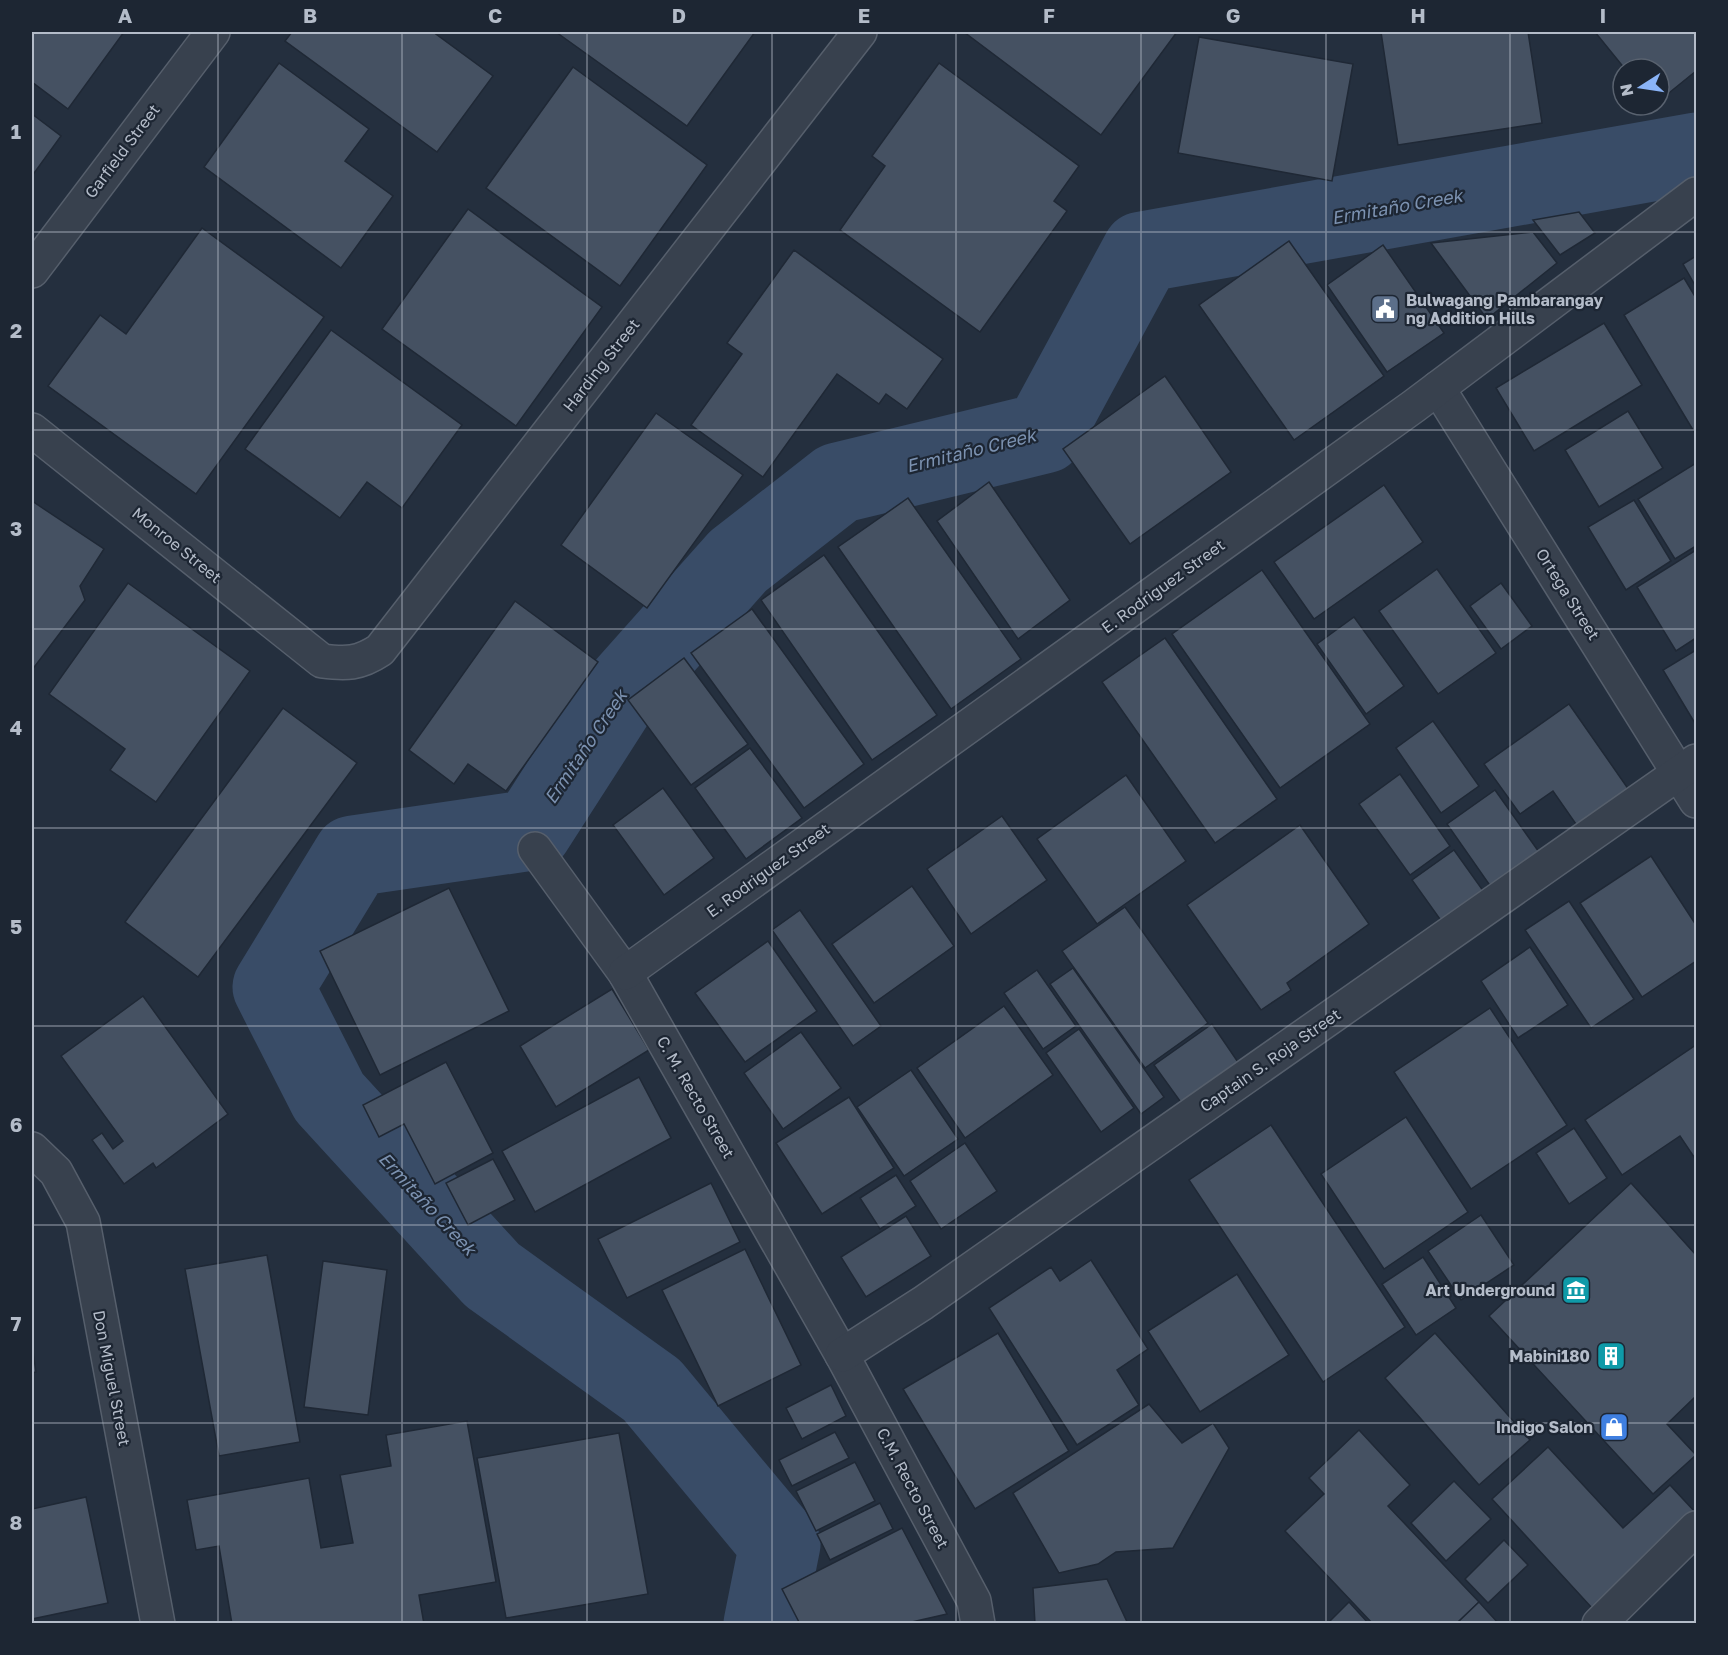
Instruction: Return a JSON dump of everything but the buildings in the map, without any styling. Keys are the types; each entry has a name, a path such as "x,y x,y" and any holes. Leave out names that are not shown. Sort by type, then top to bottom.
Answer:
{"street":[{"name":"Garfield Street","path":"32,271 213,32"},
{"name":"Harding Street","path":"322,661 345,664 366,659 380,650 860,32"},
{"name":"E. Rodriguez Street","path":"625,973 1438,388 1696,194"},
{"name":"Ortega Street","path":"1438,388 1688,767 1696,801"},
{"name":"Monroe Street","path":"32,430 322,661"},
{"name":"Captain S. Roja Street","path":"842,1355 923,1303 1688,767"},
{"name":"C. M. Recto Street","path":"535,849 625,973 842,1355"},
{"name":"Don Miguel Street","path":"32,1149 56,1172 83,1222 158,1623"},
{"name":"C.M. Recto Street","path":"842,1355 974,1601 978,1623"},
{"path":"1599,1623 1696,1528"}],"waterway":[{"name":"Ermitaño Creek","path":"764,1624 780,1544 652,1390 492,1275 329,1097 273,987 353,856 532,830 618,696 738,561 838,483 1044,433 1142,252 1696,153"}],"place":[{"name":"Bulwagang Pambarangay ng Addition Hills","path":"1385,309"},
{"name":"Art Underground","path":"1576,1290"},
{"name":"Mabini180","path":"1611,1356"},
{"name":"Indigo Salon","path":"1614,1427"}]}
